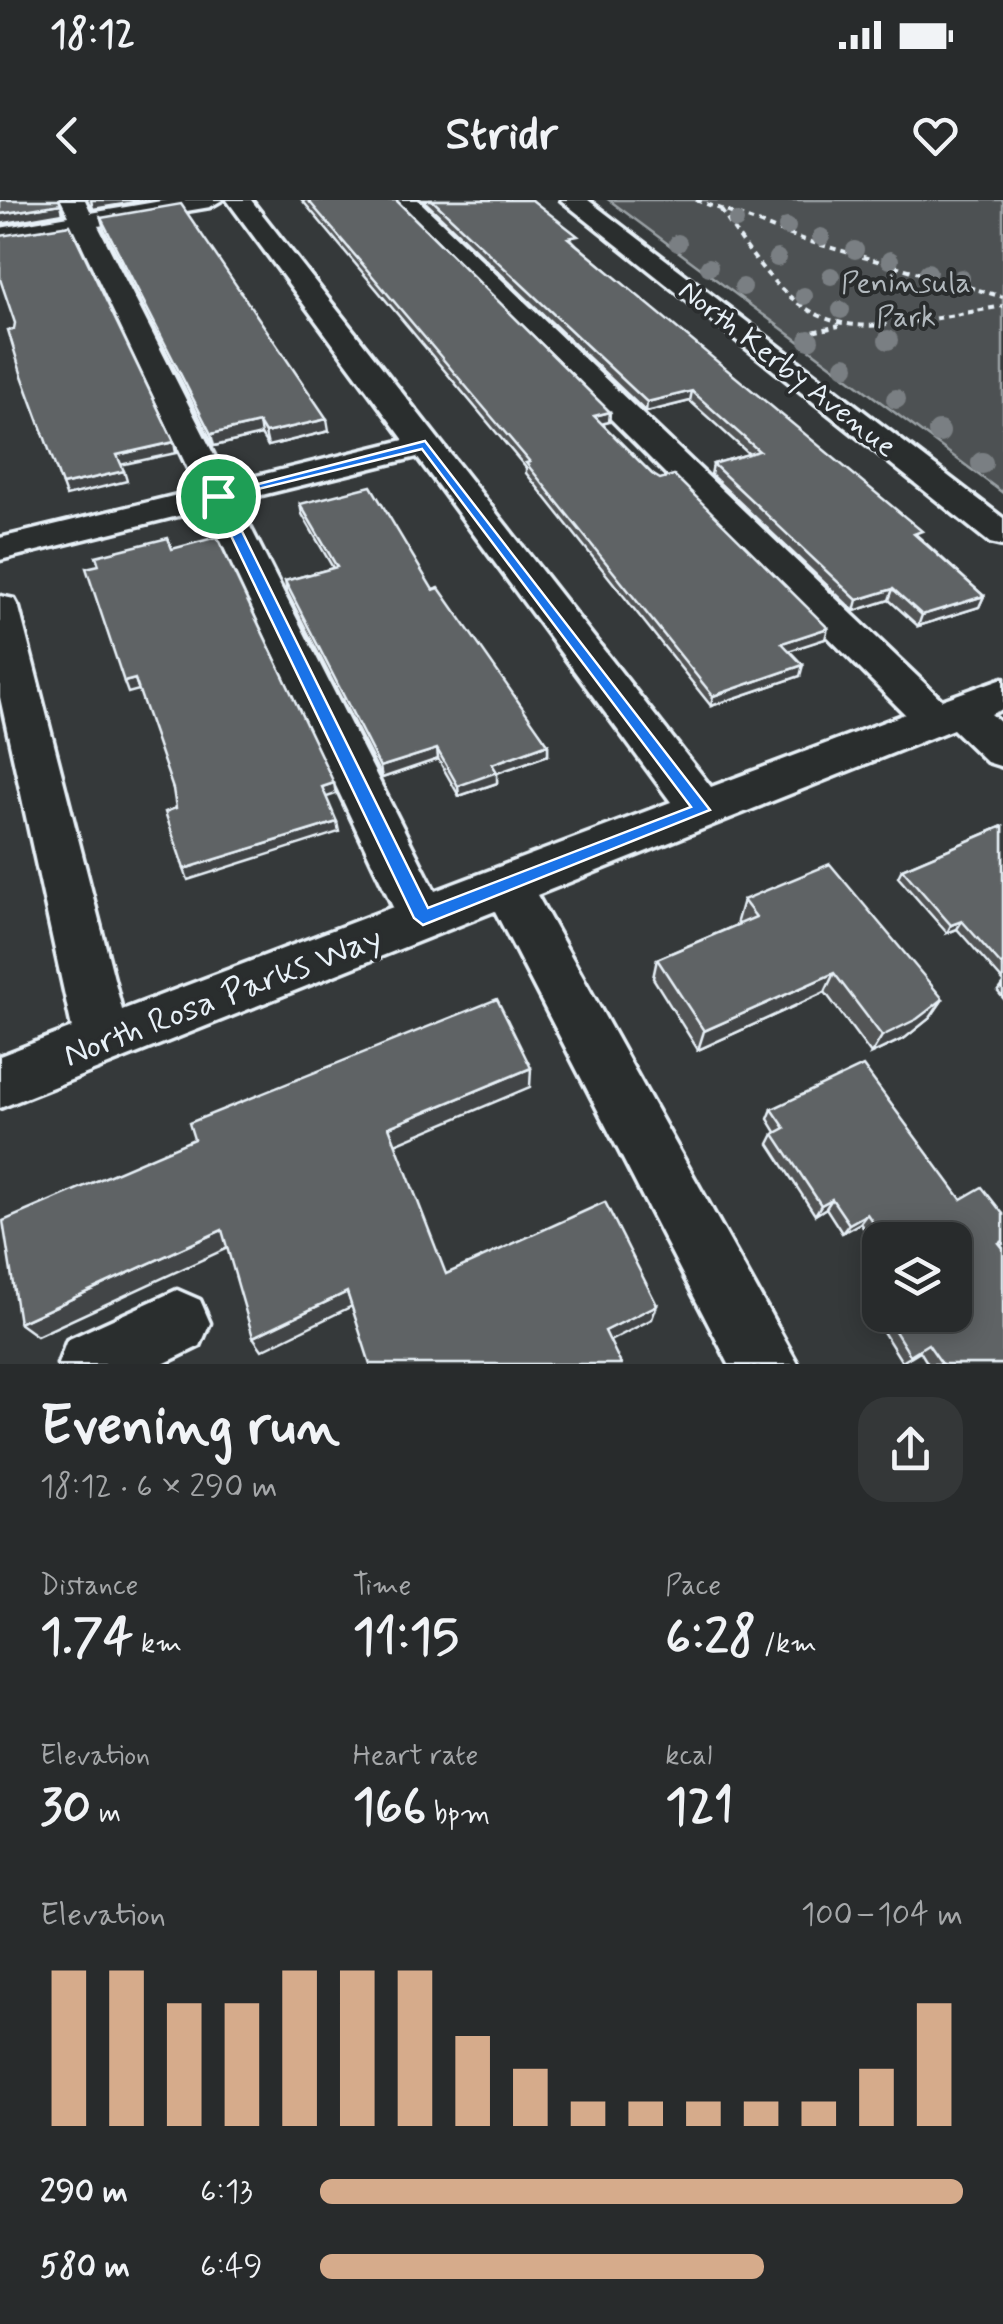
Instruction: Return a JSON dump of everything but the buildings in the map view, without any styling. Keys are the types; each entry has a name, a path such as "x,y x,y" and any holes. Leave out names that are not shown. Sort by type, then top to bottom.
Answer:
{"street":[{"path":"0,235 78,210 210,200"},
{"path":"239,200 702,810"},
{"path":"405,200 966,707 1003,751"},
{"name":"North Kerby Avenue","path":"572,200 1003,535"},
{"path":"78,210 423,918"},
{"path":"0,550 425,444"},
{"path":"0,608 102,1040"},
{"name":"North Rosa Parks Way","path":"0,1082 966,707"},
{"path":"506,885 765,1364"},
{"path":"91,1364 177,1323"}],"path":[{"path":"696,200 822,245 1003,297"},
{"path":"720,210 753,266 784,300 822,321 864,328 1003,306"}],"green space":[{"name":"Peninsula Park","path":"609,200 1003,200 1003,493"}],"route":[{"path":"425,444 702,810 423,918 218,496 425,444"}]}
